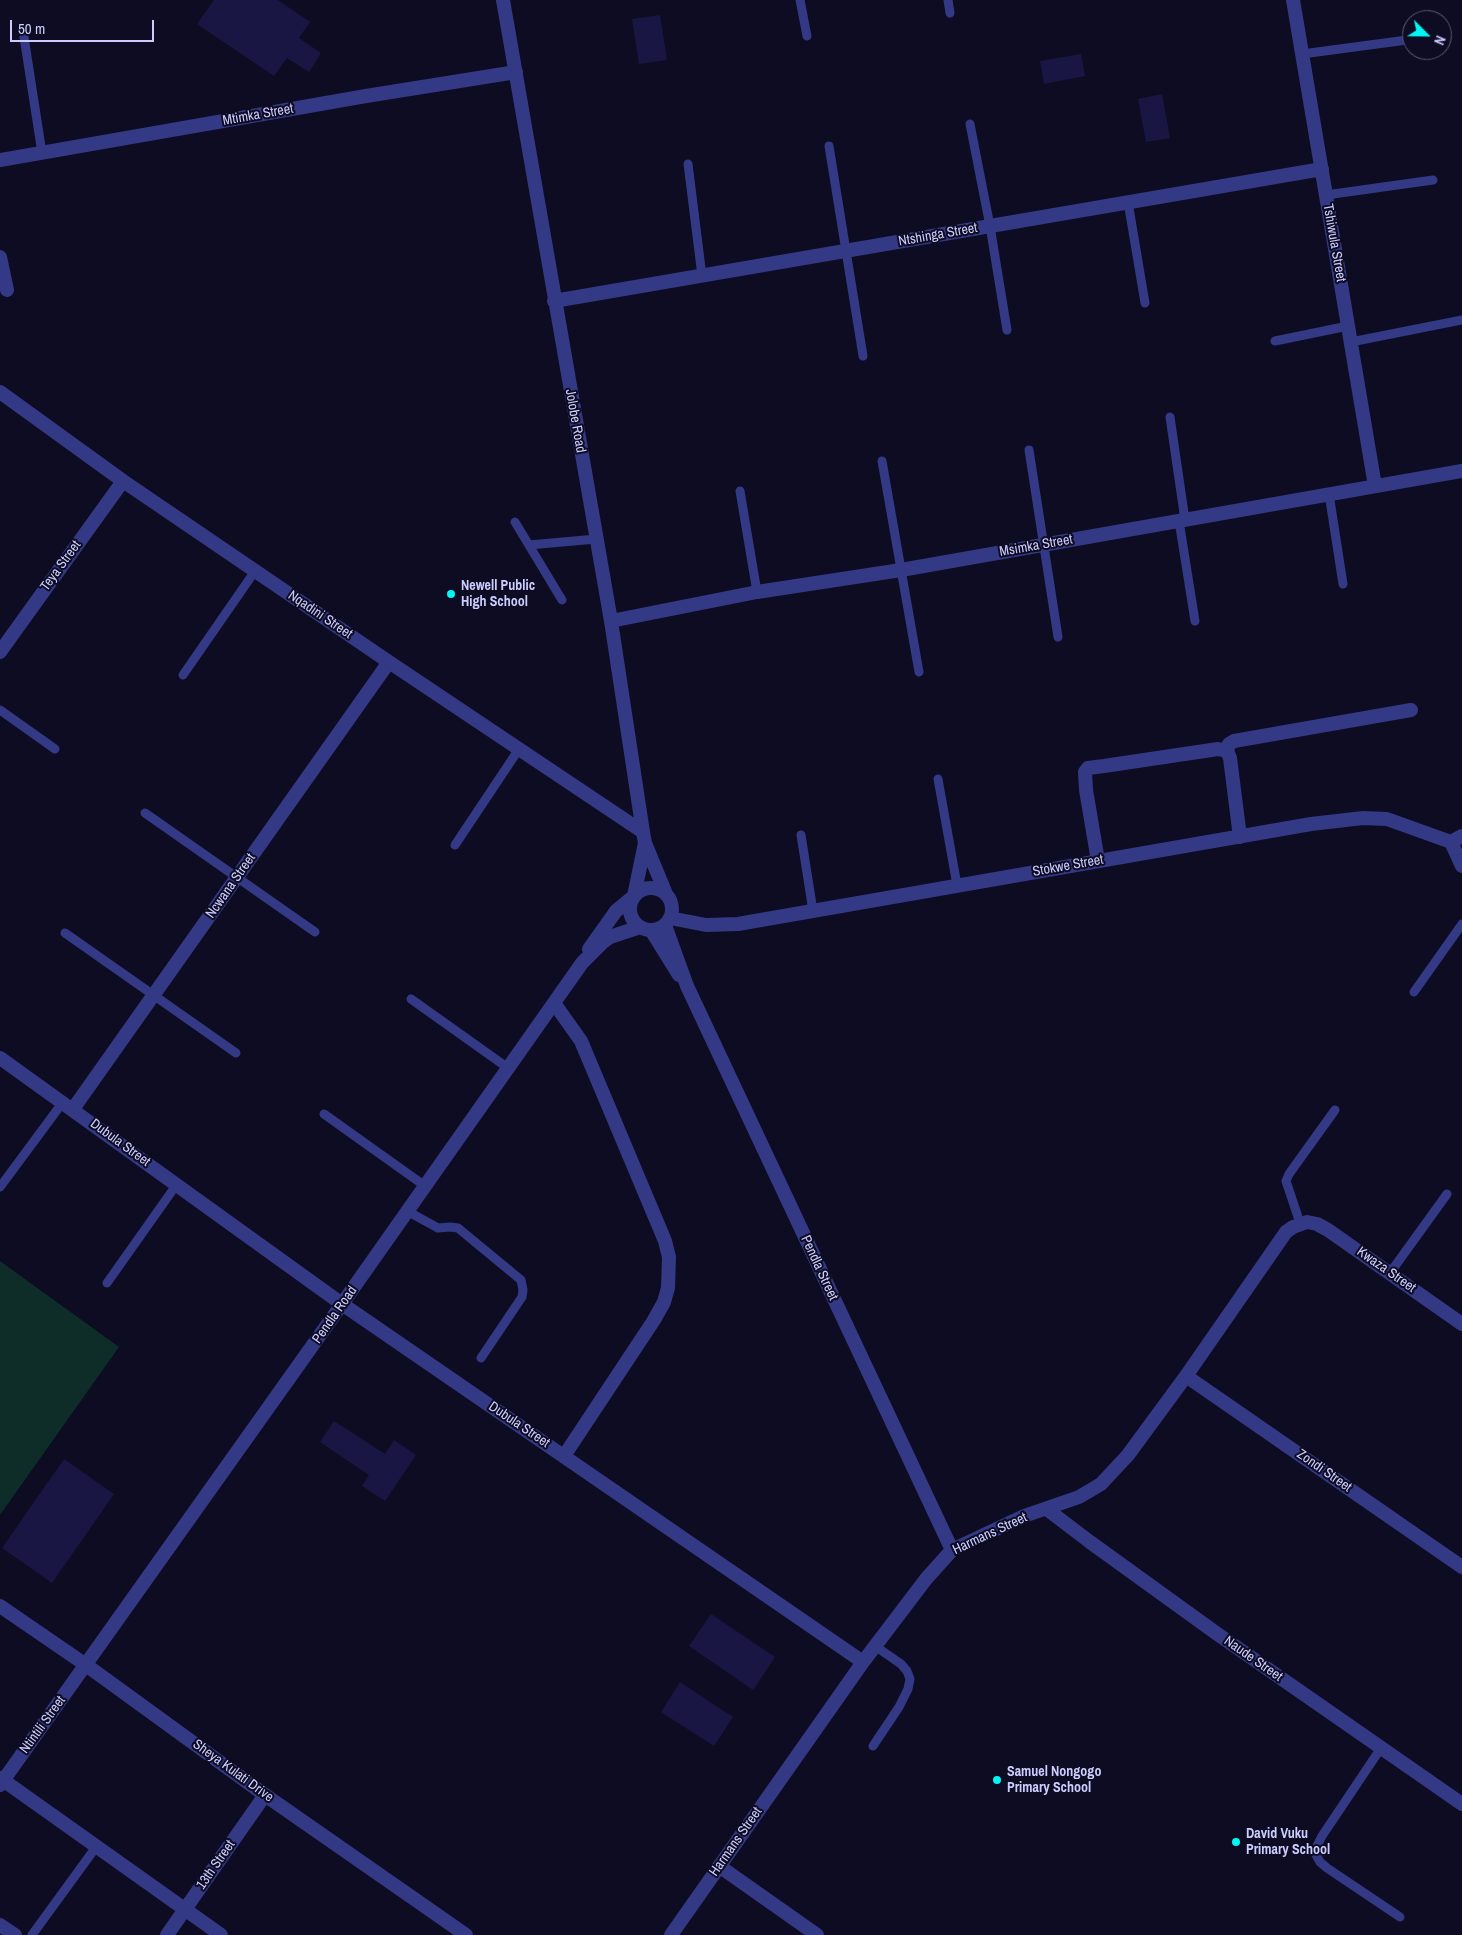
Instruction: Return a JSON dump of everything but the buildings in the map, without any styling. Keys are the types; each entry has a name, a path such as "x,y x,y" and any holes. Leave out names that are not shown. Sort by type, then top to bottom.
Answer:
{"street":[{"name":"Jolobe Road","path":"503,0 611,621 644,837 666,894"},
{"name":"Tshiwula Street","path":"1293,0 1375,486"},
{"name":"Mtimka Street","path":"0,160 366,96 516,72"},
{"name":"Ntshinga Street","path":"554,301 1322,168"},
{"path":"0,256 7,290"},
{"name":"Nqadini Street","path":"0,392 123,481 519,749 644,837"},
{"name":"Msimka Street","path":"611,621 757,592 901,570 1462,471"},
{"name":"Teya Street","path":"0,652 123,481"},
{"name":"Ncwana Street","path":"68,1106 153,996 388,662"},
{"path":"1240,836 1230,758 1227,751 1229,744 1234,741 1411,710"},
{"path":"1098,861 1086,790 1085,772 1088,768 1218,749 1227,751"},
{"name":"Stokwe Street","path":"668,922 706,925 738,924 1311,824 1374,818 1387,819 1457,839"},
{"name":"Jolobe Road","path":"634,897 644,837"},
{"path":"1457,839 1462,866"},
{"path":"650,888 658,889 666,894 672,910 668,922 659,929 645,929 634,923 630,910 634,897 641,890 650,888"},
{"name":"Pendla Road","path":"582,963 586,953 616,911 634,897"},
{"name":"Pendla Street","path":"668,922 687,986 952,1550"},
{"name":"Pendla Road","path":"86,1665 582,963 610,937 645,929"},
{"name":"Pendla Street","path":"645,929 687,986"},
{"path":"554,1003 581,1041 665,1240 669,1258 668,1288 664,1302 564,1456"},
{"name":"Dubula Street","path":"0,1058 342,1304 863,1662"},
{"name":"Harmans Street","path":"670,1935 863,1662 926,1579 952,1550 1004,1525 1079,1497 1101,1484 1128,1455 1186,1376 1286,1232 1304,1223"},
{"name":"Kwaza Street","path":"1304,1223 1317,1224 1328,1230 1462,1324"},
{"name":"Zondi Street","path":"1186,1376 1462,1567"},
{"name":"Naude Street","path":"1048,1510 1208,1627 1462,1804"},
{"name":"Sheya Kulati Drive","path":"0,1606 86,1665 461,1934"},
{"name":"Ntintili Street","path":"1,1781 86,1665"},
{"path":"1,1781 221,1935"},
{"name":"13th Street","path":"167,1935 265,1795"},
{"path":"719,1866 817,1935"},
{"path":"0,1925 15,1935"}],"lane":[{"path":"800,0 807,36"},
{"path":"948,0 950,13"},
{"path":"24,37 42,153"},
{"path":"1302,54 1402,41"},
{"path":"970,124 990,226 1007,330"},
{"path":"829,146 863,356"},
{"path":"688,164 702,276"},
{"path":"1326,195 1433,180"},
{"path":"1128,202 1145,304"},
{"path":"1351,342 1462,320"},
{"path":"1276,341 1348,326"},
{"path":"1170,417 1195,621"},
{"path":"1029,450 1058,637"},
{"path":"882,461 919,672"},
{"path":"740,492 757,592"},
{"path":"1329,494 1343,584"},
{"path":"515,522 562,600"},
{"path":"529,545 596,539"},
{"path":"183,675 255,571"},
{"path":"0,710 56,749"},
{"path":"455,845 519,749"},
{"path":"938,779 956,886"},
{"path":"146,812 315,932"},
{"path":"801,835 813,911"},
{"path":"1414,992 1462,924"},
{"path":"65,933 236,1053"},
{"path":"411,999 508,1068"},
{"path":"0,1187 68,1106"},
{"path":"1304,1223 1286,1181 1335,1110"},
{"path":"324,1114 425,1186"},
{"path":"107,1282 177,1184"},
{"path":"1390,1273 1447,1194"},
{"path":"407,1212 438,1228 458,1228 521,1280 522,1297 480,1358"},
{"path":"873,1746 899,1707 908,1689 910,1679 907,1671 900,1664 875,1646"},
{"path":"1381,1748 1322,1836 1316,1848 1316,1855 1327,1868 1400,1917"},
{"path":"32,1935 96,1847"}],"green space":[{"path":"0,1261 119,1347 0,1515"}],"place":[{"name":"Newell Public High School","path":"451,594"},
{"name":"Samuel Nongogo Primary School","path":"997,1780"},
{"name":"David Vuku Primary School","path":"1236,1842"}]}
